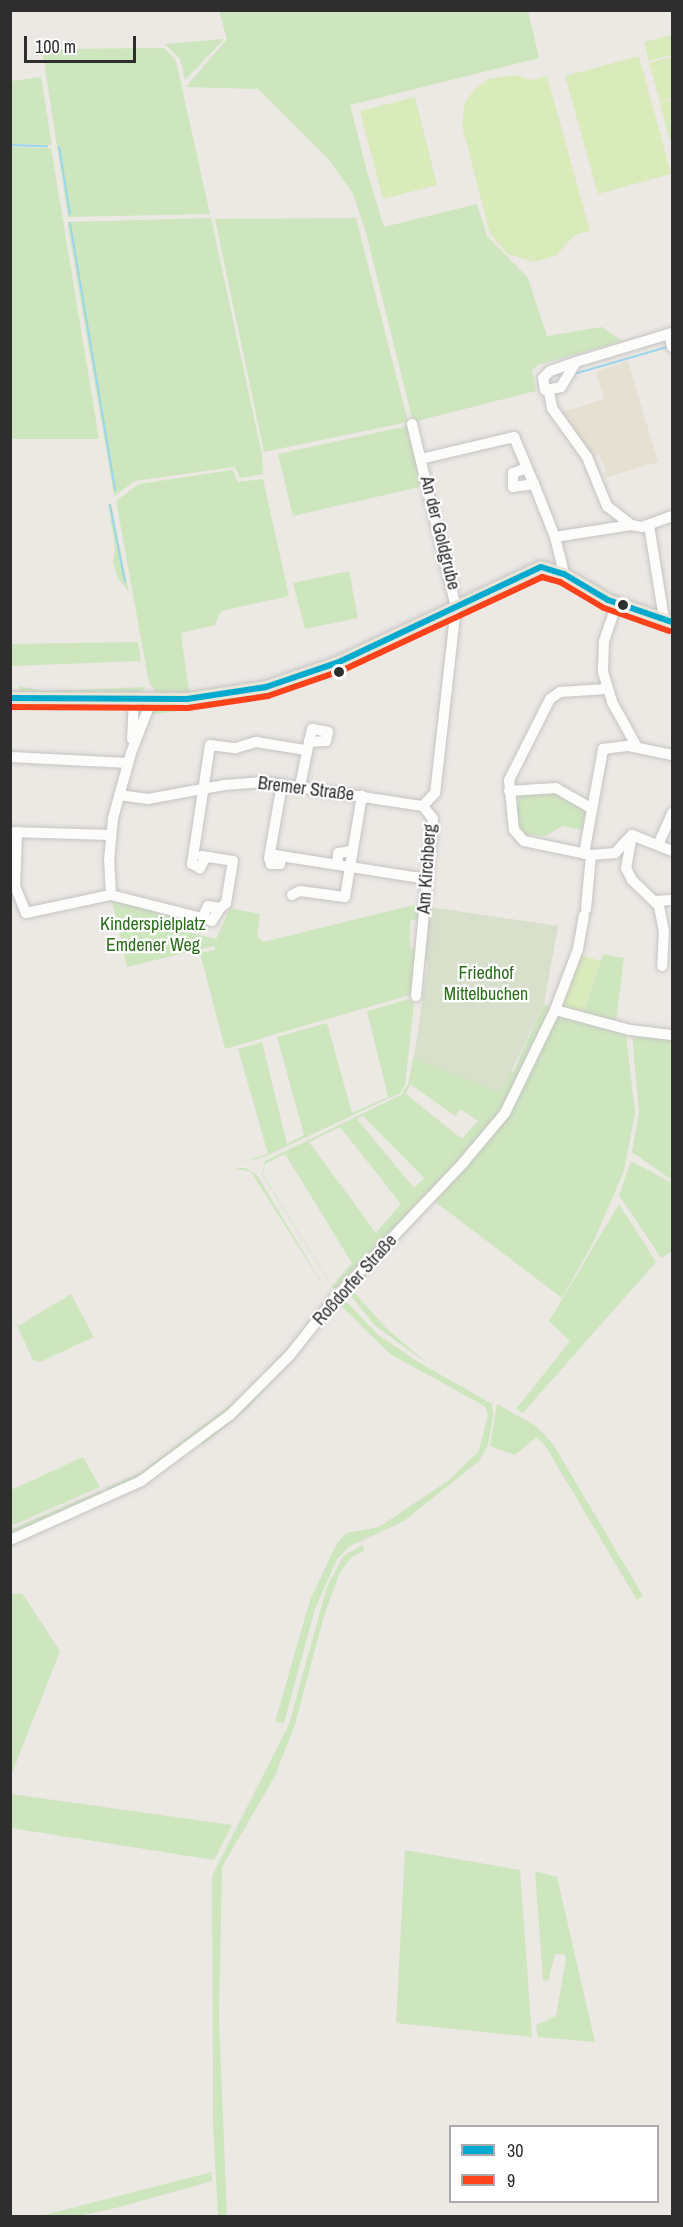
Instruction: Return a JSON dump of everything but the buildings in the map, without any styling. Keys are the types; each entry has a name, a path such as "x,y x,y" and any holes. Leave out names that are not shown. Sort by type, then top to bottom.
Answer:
{"main road":[{"path":"10,698 156,700 221,695 286,681 339,662 536,568 551,568 617,603 668,620"}],"street":[{"path":"631,525 607,506 587,457 552,408 549,391 542,384 546,373 671,334 672,347"},
{"path":"549,391 561,387 576,362"},
{"name":"An der Goldgrube","path":"412,424 456,606"},
{"name":"An der Goldgrube","path":"422,459 514,437 555,537 564,574"},
{"path":"527,468 513,473 511,483 518,489 534,484"},
{"path":"555,537 631,525 649,525 672,516"},
{"path":"649,525 668,620"},
{"path":"617,603 602,652 606,689 637,747 672,755"},
{"name":"Am Kirchberg","path":"416,996 433,819 423,806 435,793 456,606"},
{"path":"606,689 553,696 510,776 509,791 518,836 524,841 588,854 615,853 632,835"},
{"path":"129,758 134,700"},
{"path":"111,895 110,834 119,795 129,758 148,709 156,700"},
{"path":"110,834 14,832 15,886 26,913 111,895 202,918 208,906 220,908 226,903 233,861 193,854 210,745 236,748 256,742 308,746 300,786"},
{"name":"Roßdorfer Straße","path":"10,1540 141,1481 249,1397 505,1113 555,1010 578,949 585,912 590,807 603,750 637,747"},
{"path":"10,758 129,758"},
{"name":"Bremer Straße","path":"119,795 148,799 243,783 282,784 423,806"},
{"path":"282,784 276,855 427,879"},
{"path":"509,791 556,788 590,807"},
{"path":"292,895 300,891 345,897 362,795"},
{"path":"658,845 672,813"},
{"path":"632,835 672,851"},
{"path":"632,835 626,868 632,880 655,901 664,932 662,966"},
{"path":"337,865 338,853 352,851"},
{"path":"655,901 672,900"},
{"path":"555,1010 630,1030 672,1035"}],"shaded area":[{"path":"628,361 658,462 604,478 606,471 599,454 592,456 560,413 604,399 596,371"}],"green space":[{"path":"219,11 528,11 539,58 350,105 367,172 384,227 477,204 487,236 528,278 547,336 602,327 622,341 538,365 532,371 536,391 413,422 366,233 353,194 330,161 258,89 186,87 227,39"},
{"path":"672,35 672,55 649,61 644,42"},
{"path":"224,39 185,80 180,59 165,44"},
{"path":"164,48 176,61 210,214 68,217 42,49"},
{"path":"639,56 671,174 598,194 565,76"},
{"path":"672,57 672,98 660,102 649,63"},
{"path":"515,75 532,80 547,76 590,231 575,235 555,256 534,262 508,254 490,234 462,125 465,102 475,89 489,79"},
{"path":"41,77 52,145 11,144 11,81"},
{"path":"415,97 437,185 383,199 360,111"},
{"path":"672,100 672,141 670,141 660,103"},
{"path":"11,147 51,148 99,439 11,439"},
{"path":"211,218 262,455 263,474 240,478 235,467 135,481 114,496 67,222"},
{"path":"356,218 408,422 264,452 215,219"},
{"path":"408,426 424,486 293,516 278,454"},
{"path":"232,470 238,482 263,479 289,596 221,611 215,625 181,633 189,692 157,693 149,683 116,501 139,484"},
{"path":"111,503 129,592 118,578 113,563 115,547 108,504"},
{"path":"349,571 358,618 305,629 293,583"},
{"path":"138,642 141,661 12,666 11,662 11,644"},
{"path":"297,682 254,701 149,715 156,705 245,697"},
{"path":"18,686 44,691 146,687 140,692 23,694"},
{"path":"552,789 586,809 583,830 563,826 545,836 521,834 516,813 520,795"},
{"name":"Kinderspielplatz Emdener Weg","path":"112,901 190,919 187,932 216,939 230,908 260,914 257,936 263,942 422,903 421,918 410,921 410,949 419,948 413,994 225,1049 200,953 215,950 214,946 127,967"},
{"name":"Friedhof Mittelbuchen","path":"430,907 558,926 544,1004 501,1093 414,1058 428,962 425,959"},
{"path":"579,954 600,961 583,1013 562,1007"},
{"path":"603,954 624,958 616,1022 583,1013"},
{"path":"409,999 414,1004 405,1085 400,1093 264,1157 239,1163 268,1154 238,1049 262,1042 287,1144 304,1135 277,1037 327,1023 352,1113 388,1097 367,1011"},
{"path":"544,1004 553,1009 500,1113 460,1160 334,1290 262,1175 265,1161 401,1095 408,1084 418,1035 415,1058 513,1072","holes":["410,1084 455,1116 460,1109 478,1121 462,1139 406,1094","363,1116 424,1178 414,1188 357,1119","340,1127 401,1204 376,1233 309,1142","285,1154 352,1263 332,1286 263,1175 265,1164"]},
{"path":"555,1013 626,1035 635,1113 624,1171 593,1243 562,1298 434,1201 353,1291 386,1328 428,1364 374,1325 346,1289 506,1114"},
{"path":"632,1035 672,1038 672,1180 632,1152 639,1112"},
{"path":"631,1161 672,1183 672,1251 661,1258 619,1195"},
{"path":"239,1168 246,1168 257,1175 329,1295 251,1172 237,1169 160,1193"},
{"path":"619,1204 656,1262 523,1413 516,1409 570,1341 549,1321"},
{"path":"71,1294 94,1337 40,1362 33,1360 11,1313 18,1326"},
{"path":"341,1296 377,1334 418,1362 492,1404 493,1416 488,1445 479,1461 404,1521 350,1546 337,1559 315,1609 284,1723 275,1722 310,1600 336,1545 346,1533 379,1527 449,1480 479,1451 488,1415 486,1407 390,1354 339,1304 250,1406 204,1444 197,1442"},
{"path":"331,1299 249,1395 140,1479 108,1492 106,1488 141,1472 246,1393"},
{"path":"497,1404 536,1426 553,1444 643,1596 637,1600 546,1447 537,1437 515,1455 490,1446"},
{"path":"83,1457 100,1487 11,1526 11,1490"},
{"path":"102,1490 104,1494 11,1535 10,1530"},
{"path":"363,1545 364,1551 352,1557 340,1572 324,1616 295,1724 275,1776 222,1867 219,2019 227,2216 218,2216 213,2124 212,1876 289,1724 327,1587 344,1555"},
{"path":"22,1593 60,1651 11,1776 11,1594"},
{"path":"10,1794 232,1825 214,1860 11,1828"},
{"path":"405,1850 520,1870 532,2037 396,2023"},
{"path":"535,1871 557,1877 595,2042 538,2037 536,2025 556,2016 566,1959 564,1954 555,1954 548,1981 543,1980"},
{"path":"212,2172 212,2181 116,2208 78,2216 40,2216"}],"waterway":[{"path":"10,145 47,146"},
{"path":"59,147 70,214"},
{"path":"70,223 115,490"},
{"path":"574,374 667,347"},
{"path":"110,505 125,582"}],"transit line":[{"name":"30","path":"10,698 187,699 266,687 339,662 541,567 564,574 608,600 672,622"},
{"name":"9","path":"10,707 188,708 268,696 343,670 542,577 560,582 604,608 669,631"}]}
